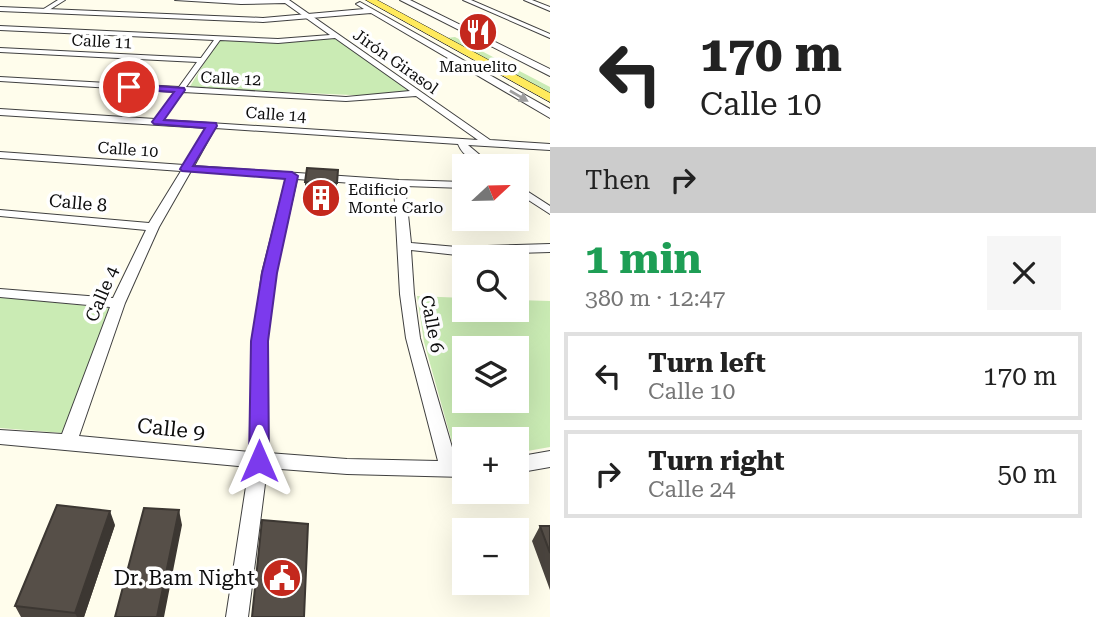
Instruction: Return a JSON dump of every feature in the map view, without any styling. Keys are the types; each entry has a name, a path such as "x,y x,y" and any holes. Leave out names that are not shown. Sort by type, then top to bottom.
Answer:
{"main road":[{"path":"387,0 549,80"},
{"path":"371,5 437,35 550,98"},
{"path":"437,35 449,36 452,33"}],"street":[{"path":"44,11 62,0"},
{"path":"178,0 285,0"},
{"name":"Jirón Girasol","path":"285,0 491,143"},
{"path":"354,0 371,5 550,114"},
{"path":"404,0 549,80"},
{"path":"466,0 550,36"},
{"path":"527,0 550,9"},
{"path":"0,9 263,20 309,17 371,5"},
{"path":"0,28 278,41 336,36"},
{"path":"18,35 27,29"},
{"path":"158,122 218,39"},
{"path":"0,48 9,41"},
{"name":"Calle 11","path":"0,48 202,60"},
{"name":"Calle 12","path":"0,79 346,99 417,93"},
{"name":"Calle 14","path":"0,112 550,147"},
{"name":"Calle 4","path":"68,441 118,303 153,227 212,126"},
{"path":"463,141 464,148 472,154"},
{"name":"Calle 10","path":"0,155 452,185"},
{"path":"237,617 259,461 260,341 269,273 292,176"},
{"name":"Calle 6","path":"399,183 405,246 405,281 413,338 452,457"},
{"path":"529,196 550,211"},
{"name":"Calle 8","path":"0,214 153,227"},
{"path":"405,246 457,251 550,248"},
{"path":"0,293 118,303"},
{"name":"Calle 9","path":"0,437 68,441 259,461 452,469"},
{"path":"529,463 550,459"}],"green space":[{"path":"455,37 550,87 550,94 446,38"},
{"path":"337,38 410,91 374,96 189,88 219,39 285,42"},
{"path":"417,296 452,297 452,322 529,322 529,300 550,301 550,447 529,451 529,427 452,427 452,442 424,342"},
{"path":"0,297 109,308 63,433 0,428"}],"building":[{"path":"307,168 338,170 337,183 305,182"},
{"path":"57,505 110,511 75,613 15,606"},
{"path":"144,508 179,510 157,617 115,617"},
{"name":"Dr. Bam Night","path":"262,520 308,524 304,617 252,617"},
{"path":"540,526 550,526 550,553"}],"place":[{"name":"Manuelito","path":"478,32"},
{"name":"Edificio Monte Carlo","path":"321,198"},
{"name":"Dr. Bam Night","path":"282,578"}],"route":[{"path":"129,87 181,90 158,122 212,126 186,169 292,176 269,273 260,341 259,461"}]}
